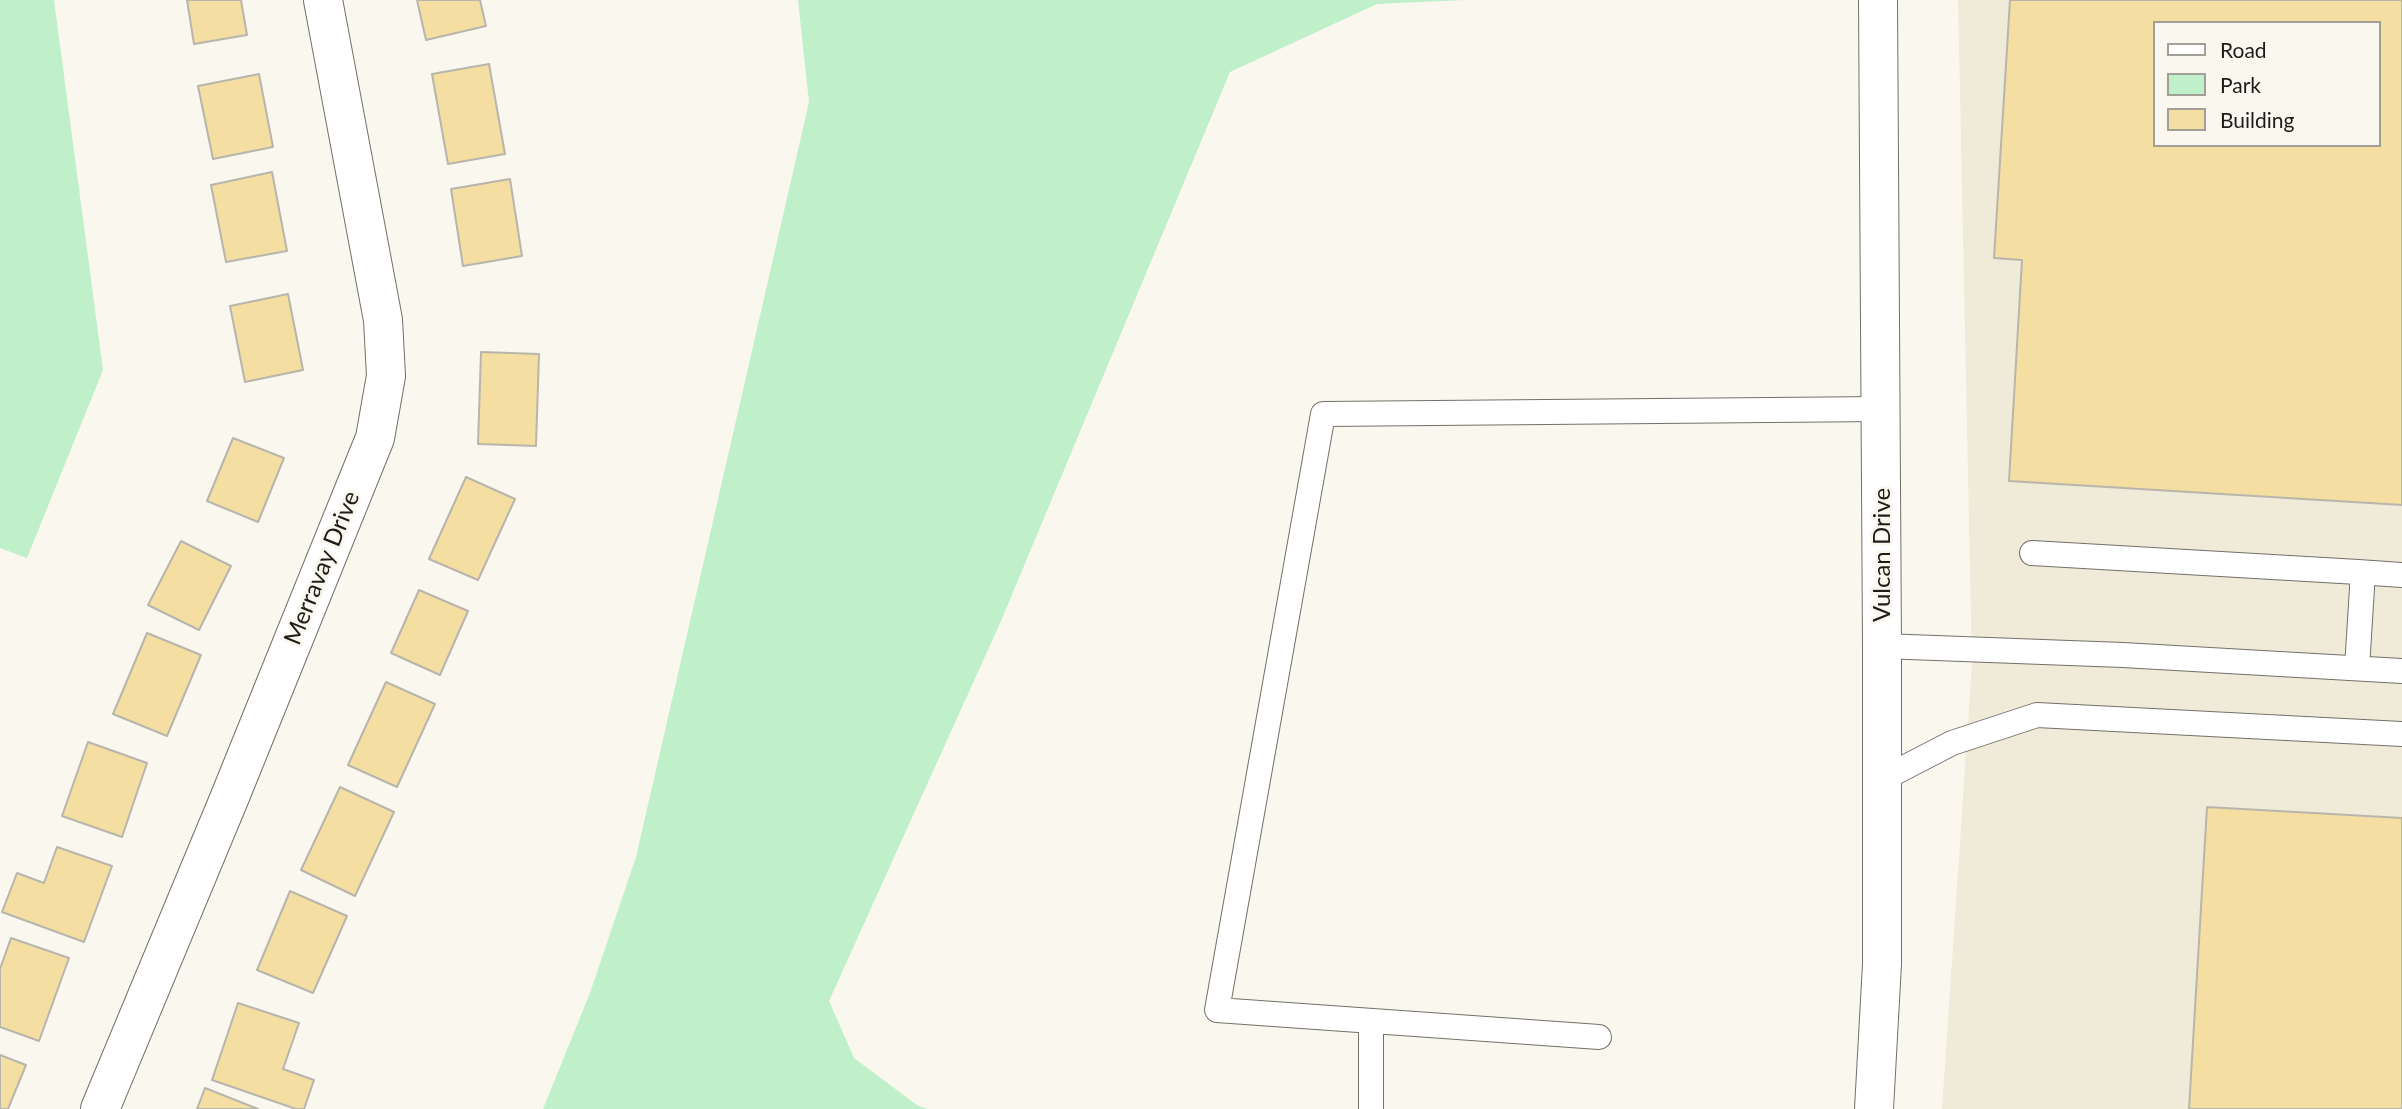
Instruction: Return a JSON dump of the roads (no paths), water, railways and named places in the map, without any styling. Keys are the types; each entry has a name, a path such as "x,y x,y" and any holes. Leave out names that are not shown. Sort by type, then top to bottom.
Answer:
{"street":[{"name":"Merravay Drive","path":"100,1109 375,438 386,376 383,320 323,0"},
{"name":"Vulcan Drive","path":"1874,1109 1882,964 1878,0"}],"lane":[{"path":"1599,1037 1217,1010 1323,414 1881,409"},
{"path":"2032,554 2402,575"},
{"path":"2357,668 2362,588 2358,572"},
{"path":"1882,646 2123,655 2402,671"},
{"path":"1882,782 1952,743 2038,715 2402,734"},
{"path":"1371,1021 1371,1109"}]}
